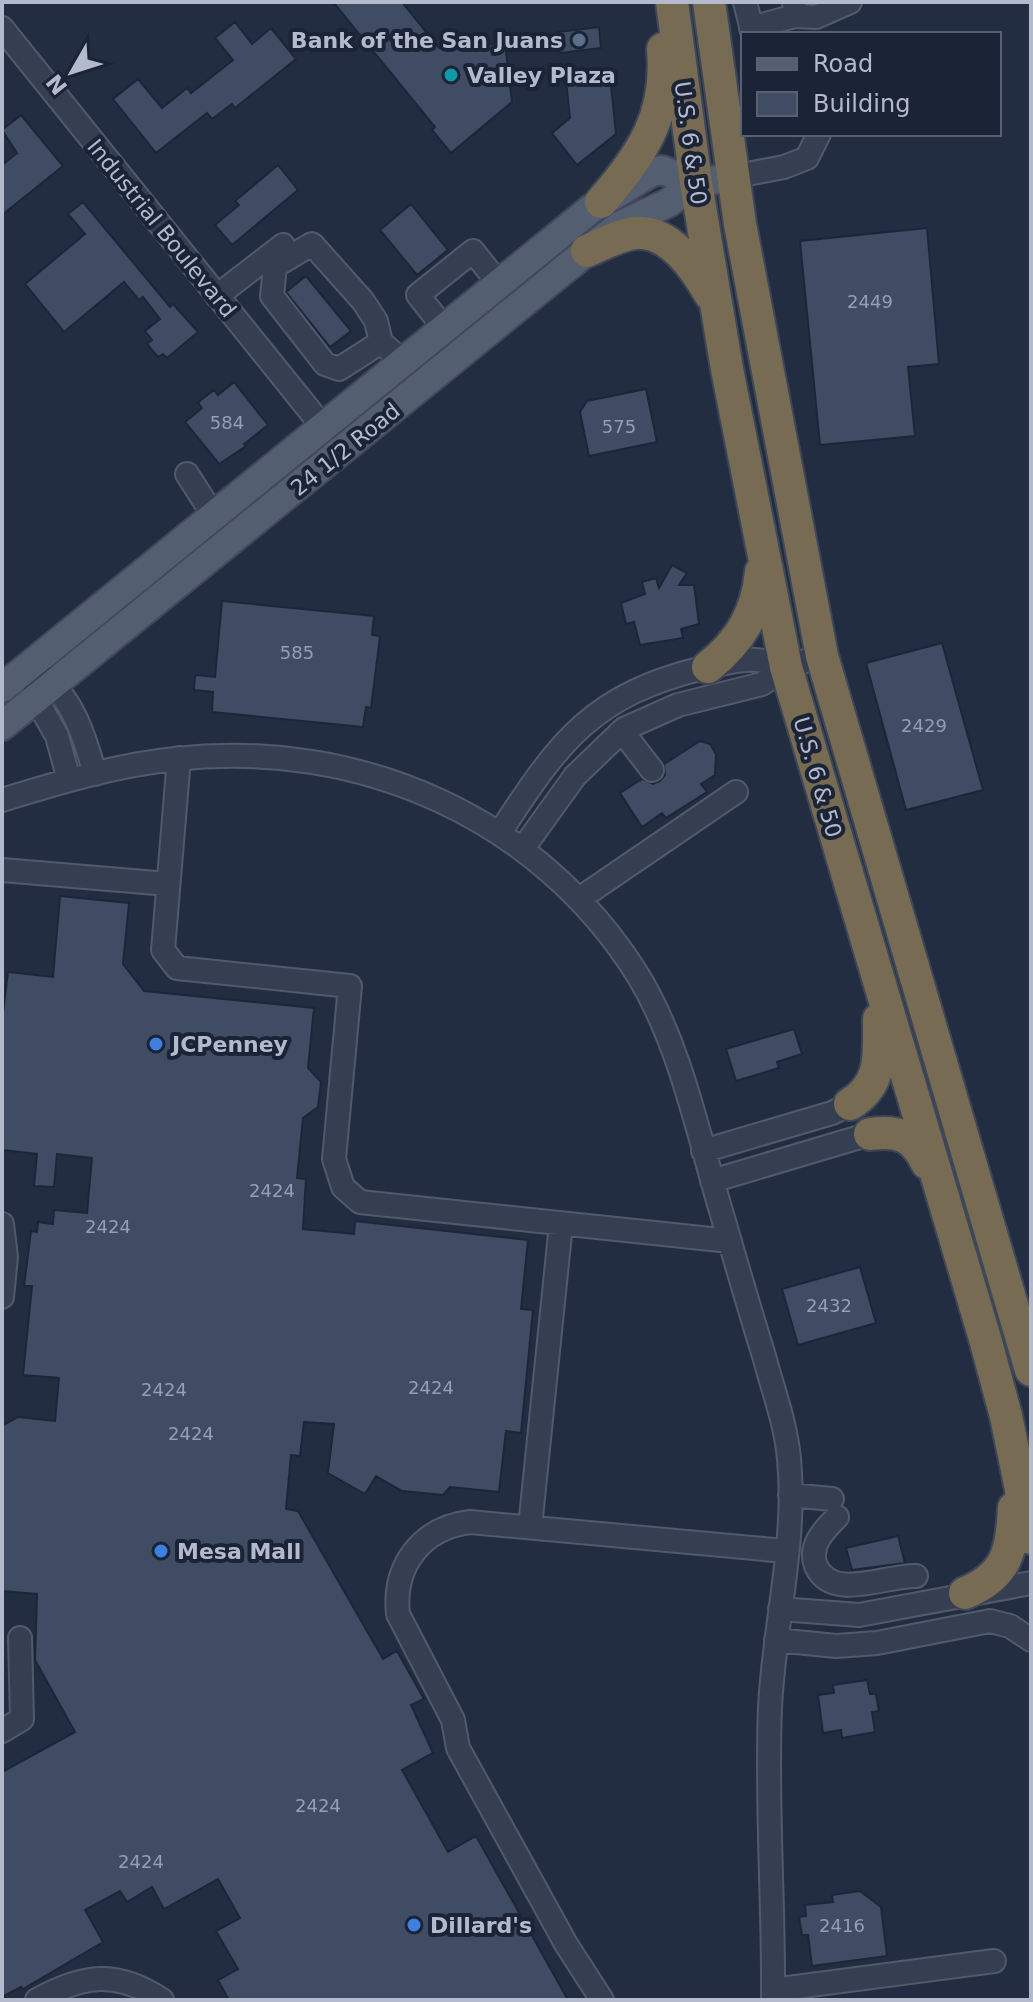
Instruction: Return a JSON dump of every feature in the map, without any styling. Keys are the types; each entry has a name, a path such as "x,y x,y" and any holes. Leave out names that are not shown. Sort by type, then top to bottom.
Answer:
{"highway":[{"path":"601,202 647,143 654,122 663,84 659,2"},
{"name":"U.S. 6 & 50","path":"672,2 696,183 717,307 786,667 994,1372 1031,1538"},
{"name":"U.S. 6 & 50","path":"709,2 732,177 790,500 822,656 1031,1370"},
{"path":"587,251 635,233 662,239 689,262 717,307"},
{"path":"708,667 726,653 748,622 761,575 760,541"},
{"path":"850,1104 867,1092 876,1080 879,980"},
{"path":"870,1134 900,1132 912,1139 940,1189"},
{"path":"965,1593 991,1580 998,1572 1012,1535 1014,1508 1024,1499"}],"main road":[{"name":"24 1/2 Road","path":"2,688 601,202 652,172 662,170 696,183"},
{"name":"24 1/2 Road","path":"2,726 621,225 668,203 696,183 732,177"},
{"path":"336,456 340,434 387,386 403,362"},
{"path":"248,527 263,505 313,457 323,439 323,427"}],"street":[{"path":"745,2 752,31 795,9 816,17 843,4"},
{"name":"Industrial Boulevard","path":"2,28 323,427"},
{"path":"732,177 784,167 807,158 818,136"},
{"path":"217,296 293,237 312,244 363,301 376,321 381,342 403,362"},
{"path":"312,244 275,266 272,296 325,364 339,369 381,342"},
{"path":"444,328 418,295 440,277 473,251 499,284"},
{"path":"187,474 214,516"},
{"path":"524,847 575,776 629,726 678,705 762,684 786,667 822,656"},
{"path":"501,831 569,737 621,696 669,677 759,657 786,667"},
{"path":"30,666 45,692 69,780"},
{"path":"45,692 80,727 95,774"},
{"path":"621,696 629,726 652,770"},
{"path":"179,758 163,950 177,968 350,986 334,1148 338,1178 353,1199 730,1241"},
{"path":"2,800 69,780 179,758 265,759 356,772 436,798 501,831 524,847 579,899 610,935 651,1000 673,1053 784,1431 790,1495 776,1640 769,1775 773,1995 994,1961"},
{"path":"579,899 736,792"},
{"path":"2,870 168,884"},
{"path":"703,1151 832,1113 850,1104"},
{"path":"712,1181 870,1134"},
{"path":"2,1224 6,1257 2,1297"},
{"path":"530,1527 561,1224"},
{"path":"790,1495 834,1508 814,1551 815,1563 828,1581 838,1586 856,1585 896,1575 916,1576"},
{"path":"602,2000 566,1944 458,1748 453,1720 398,1614 396,1599 402,1572 416,1548 436,1532 470,1522 785,1551"},
{"path":"780,1609 859,1615 1031,1583"},
{"path":"776,1640 836,1646 877,1643 990,1621 1010,1626 1031,1640"},
{"path":"2,1731 22,1719 20,1638"},
{"path":"37,2000 52,1991 112,1977 130,1980 162,2000"}],"building":[{"name":"Valley Plaza","path":"333,2 402,2 439,48 505,43 512,102 451,153 432,130 435,127"},
{"path":"235,22 252,44 271,28 296,59 235,108 232,104 212,119 207,113 156,153 113,99 138,79 162,108 187,88 191,93 233,60 215,38"},
{"path":"599,27 601,48 560,53 558,32"},
{"path":"610,76 616,134 577,165 552,133 570,118 566,81"},
{"path":"21,115 63,166 2,215 2,165 17,153 2,130"},
{"path":"278,165 298,190 232,245 215,225 239,205 235,201"},
{"path":"83,202 170,307 173,304 198,332 167,358 163,354 158,357 147,344 152,340 145,331 160,319 143,297 139,300 124,282 64,332 25,284 85,234 68,214"},
{"path":"411,204 448,250 417,275 380,230"},
{"path":"927,228 939,364 908,367 915,436 820,445 800,241"},
{"path":"306,276 351,331 330,347 286,292"},
{"path":"234,382 268,425 244,444 246,446 219,464 185,422 202,408 198,403 202,399 214,390 218,395"},
{"path":"646,389 657,442 589,456 580,412 587,401"},
{"path":"672,565 687,573 679,585 694,585 699,624 681,629 683,638 640,645 634,622 626,624 621,603 645,594 642,582 656,578 659,588"},
{"path":"222,601 374,616 372,635 380,636 371,708 366,707 363,727 212,712 213,692 194,690 195,675 215,677"},
{"path":"942,643 983,790 906,810 866,663"},
{"path":"700,741 710,744 716,754 715,775 701,784 707,792 666,818 662,813 642,827 620,793 642,779 653,784 660,781 665,775 664,764"},
{"path":"60,896 129,903 123,964 144,991 314,1008 308,1068 321,1082 318,1107 303,1118 297,1178 306,1179 303,1229 354,1234 355,1221 528,1240 521,1309 533,1310 521,1433 506,1431 499,1492 450,1487 443,1495 402,1491 376,1476 365,1494 328,1473 334,1424 304,1422 300,1456 291,1455 286,1509 298,1511 383,1659 397,1651 424,1699 411,1705 433,1753 402,1770 448,1852 476,1836 568,2000 229,2000 218,1980 238,1969 216,1931 240,1918 218,1879 164,1909 152,1887 127,1902 120,1891 85,1910 103,1942 23,1989 21,1987 2,1997 2,1772 75,1732 35,1660 37,1594 2,1591 2,1426 18,1417 55,1421 59,1378 23,1375 32,1286 24,1286 31,1231 37,1232 38,1222 53,1224 54,1210 87,1213 92,1158 57,1154 54,1187 34,1186 37,1154 2,1150 2,1020 8,972 53,977"},
{"path":"794,1029 802,1054 777,1062 779,1068 736,1081 726,1049"},
{"path":"860,1267 876,1323 798,1345 782,1289"},
{"path":"898,1536 905,1563 852,1570 846,1548"},
{"path":"867,1680 870,1694 876,1694 879,1711 872,1712 875,1732 842,1738 841,1730 823,1733 818,1695 834,1693 833,1685"},
{"path":"860,1891 881,1907 887,1956 812,1966 808,1935 802,1935 799,1917 806,1916 805,1905 833,1902 832,1895"}],"place":[{"name":"Bank of the San Juans","path":"579,40"},
{"name":"Valley Plaza","path":"451,75"},
{"name":"JCPenney","path":"156,1044"},
{"name":"Mesa Mall","path":"161,1551"},
{"name":"Dillard's","path":"414,1925"}]}
